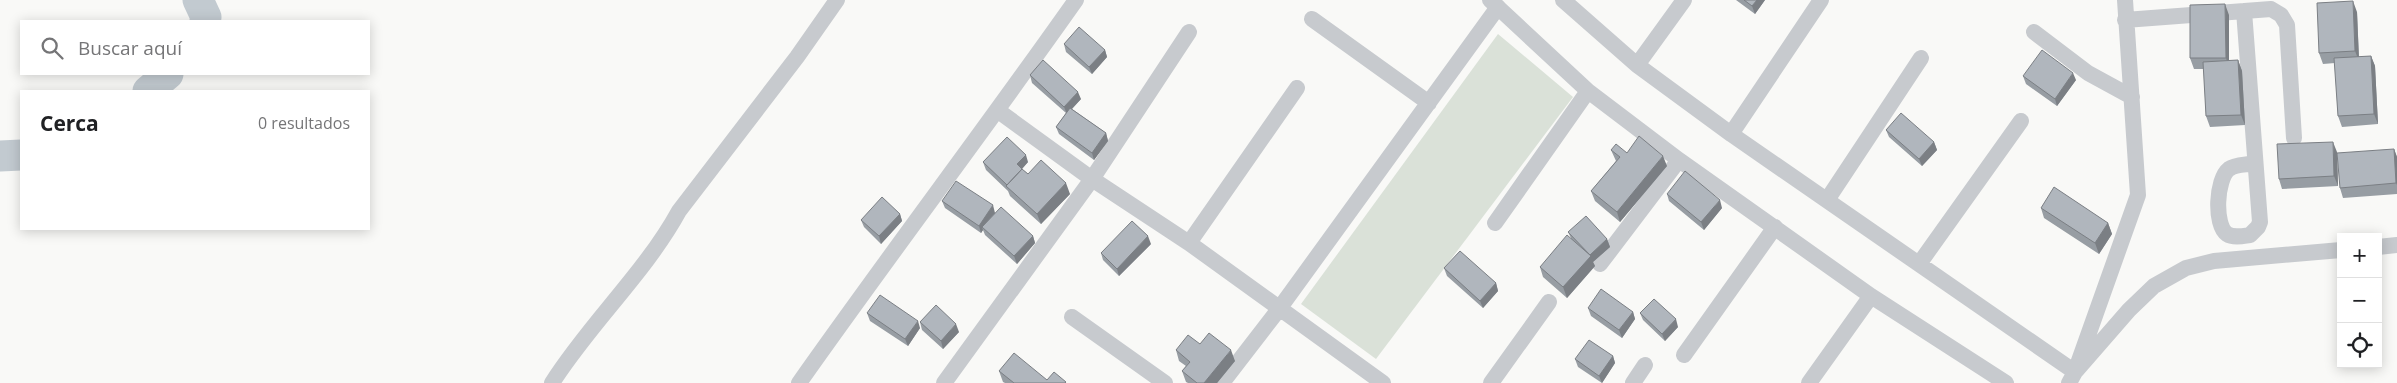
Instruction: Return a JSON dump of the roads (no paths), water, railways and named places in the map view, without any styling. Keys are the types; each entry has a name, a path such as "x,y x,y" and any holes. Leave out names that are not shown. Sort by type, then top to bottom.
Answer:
{"street":[{"path":"552,383 569,357 666,234 679,211 797,56 837,0"},
{"path":"799,383 895,247 998,110 1076,0"},
{"path":"1563,0 1637,65 1731,134 1919,264 2072,377"},
{"path":"1637,65 1684,0"},
{"path":"1731,134 1821,0"},
{"path":"2072,377 2138,196 2125,0"},
{"path":"1222,383 1279,309 1429,103 1494,4 1588,92 1679,160 1871,296 2006,383"},
{"path":"2125,20 2271,9 2281,15 2287,25 2294,138"},
{"path":"2244,11 2255,164"},
{"path":"1312,18 1429,103"},
{"path":"944,383 1092,179 1190,32"},
{"path":"2034,32 2088,73 2132,97"},
{"path":"1827,200 1921,58"},
{"path":"1189,243 1297,88"},
{"path":"1495,222 1588,92"},
{"path":"998,110 1092,179 1189,243 1380,382"},
{"path":"1919,264 2021,121"},
{"path":"1600,264 1679,160"},
{"path":"1684,355 1775,227"},
{"path":"2382,247 2397,245"},
{"path":"2072,377 2129,310 2154,286 2186,268 2214,261 2337,250"},
{"path":"1809,383 1871,296"},
{"path":"1491,383 1550,302"},
{"path":"1072,318 1165,383"},
{"path":"1633,383 1646,365"}],"waterway":[{"path":"198,0 206,17 205,20"},
{"path":"149,90 167,75"},
{"path":"0,156 20,155"}]}
